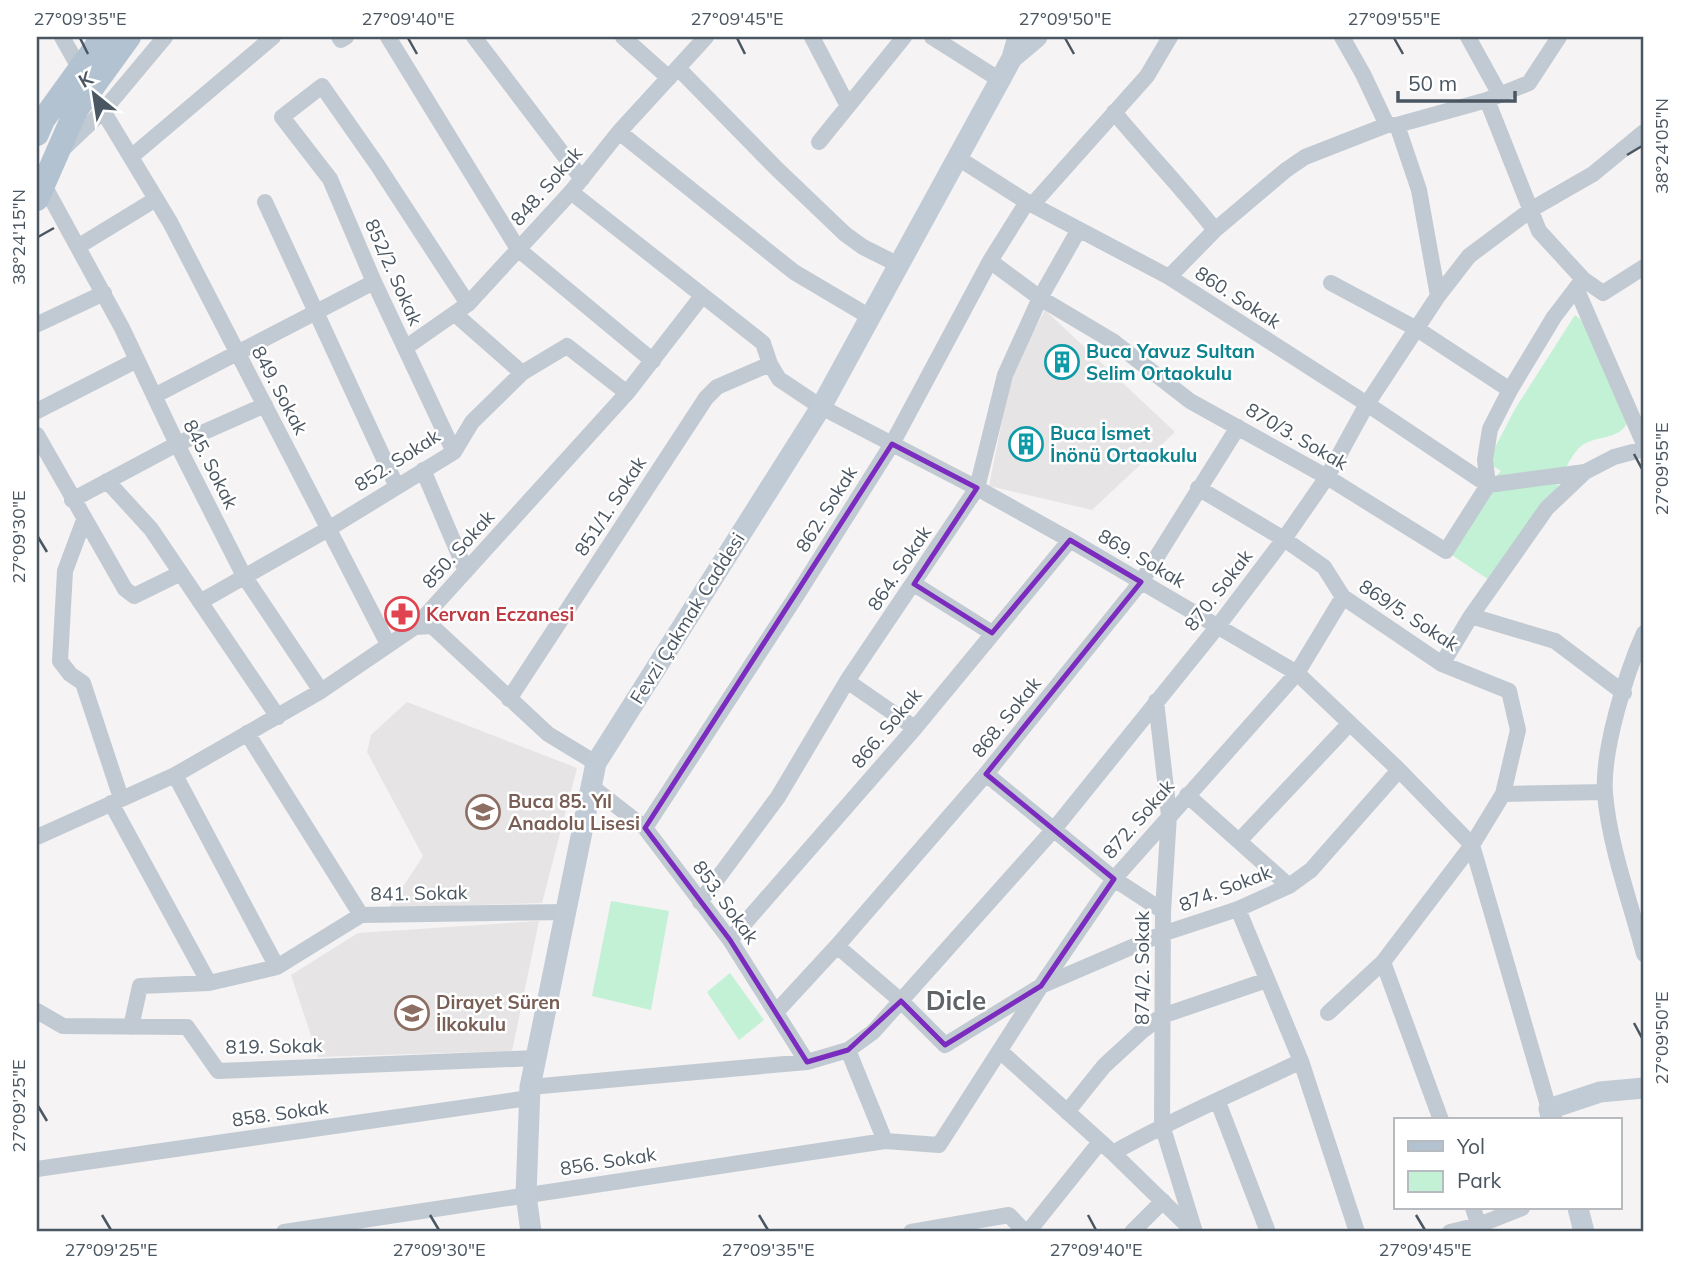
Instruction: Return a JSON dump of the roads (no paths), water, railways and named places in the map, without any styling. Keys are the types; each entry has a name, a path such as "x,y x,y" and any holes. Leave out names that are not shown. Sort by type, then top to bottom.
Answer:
{"main road":[{"path":"37,134 43,120 103,37"},
{"path":"43,178 76,110 129,37"},
{"name":"Fevzi Çakmak Caddesi","path":"531,1232 526,1195 530,1093 596,762 821,407 1012,58 1018,37"},
{"name":"Fevzi Çakmak Caddesi","path":"1012,58 1037,37"},
{"path":"1550,1114 1600,1093 1644,1088"},
{"path":"1578,1210 1584,1232"}],"street":[{"path":"62,37 80,69"},
{"path":"43,178 165,37"},
{"path":"131,158 273,37"},
{"path":"388,37 518,249 653,360"},
{"path":"474,37 582,179"},
{"path":"623,37 673,73 845,234 863,247 899,265"},
{"name":"848. Sokak","path":"405,348 462,309 571,192 619,132 706,37"},
{"path":"812,37 848,106"},
{"path":"819,142 904,37"},
{"path":"932,37 1000,80"},
{"name":"862. Sokak","path":"645,828 797,595 891,444 990,261 1029,204 1147,76 1170,37"},
{"path":"1342,37 1392,125 1419,190 1438,296"},
{"path":"1442,664 1547,508 1585,472 1614,457 1644,447 1580,284 1539,231 1493,98 1468,37"},
{"path":"1169,277 1215,230 1305,157 1392,125 1493,98 1529,83 1559,37"},
{"name":"852/2. Sokak","path":"454,452 374,282 330,179 282,117 323,86 378,166 462,309"},
{"name":"849. Sokak","path":"103,111 170,222 236,353 330,527 388,644"},
{"path":"1114,112 1148,153 1179,184 1215,230"},
{"path":"619,132 794,272 870,317"},
{"name":"870. Sokak","path":"807,1062 848,1050 873,1032 1055,828 1218,626 1284,539 1326,477 1367,404 1438,296 1469,256 1532,209 1593,174 1644,132"},
{"name":"860. Sokak","path":"958,158 1029,204 1169,277 1488,485"},
{"name":"845. Sokak","path":"43,178 104,293 244,576 321,691"},
{"name":"869. Sokak","path":"571,192 763,343 770,364 779,379 821,407 977,488 1297,673 1472,845"},
{"path":"79,246 156,199"},
{"path":"265,202 397,487"},
{"name":"864. Sokak","path":"700,902 778,797 847,681 977,488 1005,375 1040,298 1078,231"},
{"name":"870/3. Sokak","path":"990,261 1040,298 1114,342 1190,401 1326,477 1446,551 1488,485"},
{"path":"1580,284 1603,293 1644,267"},
{"path":"154,396 374,282"},
{"path":"1331,283 1417,329 1510,390"},
{"path":"1580,284 1554,317 1510,390 1490,429 1485,460 1488,485 1585,472"},
{"path":"38,324 104,293"},
{"name":"850. Sokak","path":"37,838 175,775 321,691 415,626 627,393 702,296"},
{"path":"462,309 522,373"},
{"name":"852. Sokak","path":"200,601 454,452 472,422 522,373 567,346 627,393"},
{"path":"37,411 137,360"},
{"name":"851/1. Sokak","path":"509,699 706,398 717,387 770,364"},
{"path":"72,500 177,444 265,405"},
{"name":"868. Sokak","path":"777,1011 986,774 1140,582 1238,427"},
{"path":"37,435 125,589 134,596 181,573"},
{"path":"423,470 466,571"},
{"path":"107,481 151,529 278,717"},
{"name":"869/5. Sokak","path":"1198,488 1284,539 1324,567 1343,597 1442,664 1509,691 1518,730 1503,794 1472,845 1383,962 1328,1013"},
{"path":"84,520 65,571 60,661 70,674 83,684 116,800 209,983"},
{"name":"866. Sokak","path":"730,940 915,728 1070,540"},
{"path":"914,584 992,633"},
{"name":"872. Sokak","path":"901,1001 945,1045 1041,986 1114,879 1297,673 1343,597"},
{"path":"1472,616 1555,641 1624,693"},
{"path":"415,626 432,626 548,734 596,762"},
{"path":"1644,633 1635,652 1606,752 1605,792 1610,825 1644,954"},
{"path":"847,681 915,728"},
{"name":"874/2. Sokak","path":"1156,701 1169,815 1162,933 1163,1125 1195,1232"},
{"path":"1239,841 1350,723"},
{"name":"841. Sokak","path":"247,733 362,915 566,912"},
{"name":"874. Sokak","path":"1041,986 1162,933 1238,909 1289,886 1311,870 1399,771"},
{"path":"986,774 1114,879 1163,911"},
{"path":"175,775 277,967"},
{"name":"853. Sokak","path":"591,786 645,828 730,940 807,1062"},
{"path":"1503,794 1605,792"},
{"path":"1187,795 1289,886"},
{"path":"1472,845 1550,1114"},
{"path":"1238,909 1301,1061 1357,1232"},
{"path":"131,1027 140,986 209,983 277,967 362,915"},
{"path":"837,946 901,1001"},
{"path":"1383,962 1440,1118"},
{"path":"1066,1112 1104,1066 1162,1016 1267,979"},
{"path":"1041,986 1000,1051 1114,1153 1195,1232"},
{"name":"819. Sokak","path":"37,1011 63,1026 187,1027 218,1071 536,1058"},
{"path":"848,1050 885,1140"},
{"name":"856. Sokak","path":"285,1232 885,1140 939,1145 1000,1051"},
{"path":"1114,1153 1163,1125 1301,1061"},
{"name":"858. Sokak","path":"37,1169 530,1093 807,1062"},
{"path":"1218,1101 1268,1232"},
{"path":"911,1232 1009,1216 1026,1232 1100,1142"},
{"path":"1132,1232 1163,1201"},
{"path":"1474,1210 1480,1229"},
{"path":"1450,1232 1480,1229 1518,1210"}],"place":[{"name":"Buca Yavuz Sultan Selim Ortaokulu","path":"1062,362"},
{"name":"Buca İsmet İnönü Ortaokulu","path":"1026,444"},
{"name":"Kervan Eczanesi","path":"402,614"},
{"name":"Buca 85. Yıl Anadolu Lisesi","path":"483,812"},
{"name":"Dirayet Süren İlkokulu","path":"412,1013"}],"district":[{"name":"Dicle","path":"956,1000"}]}
